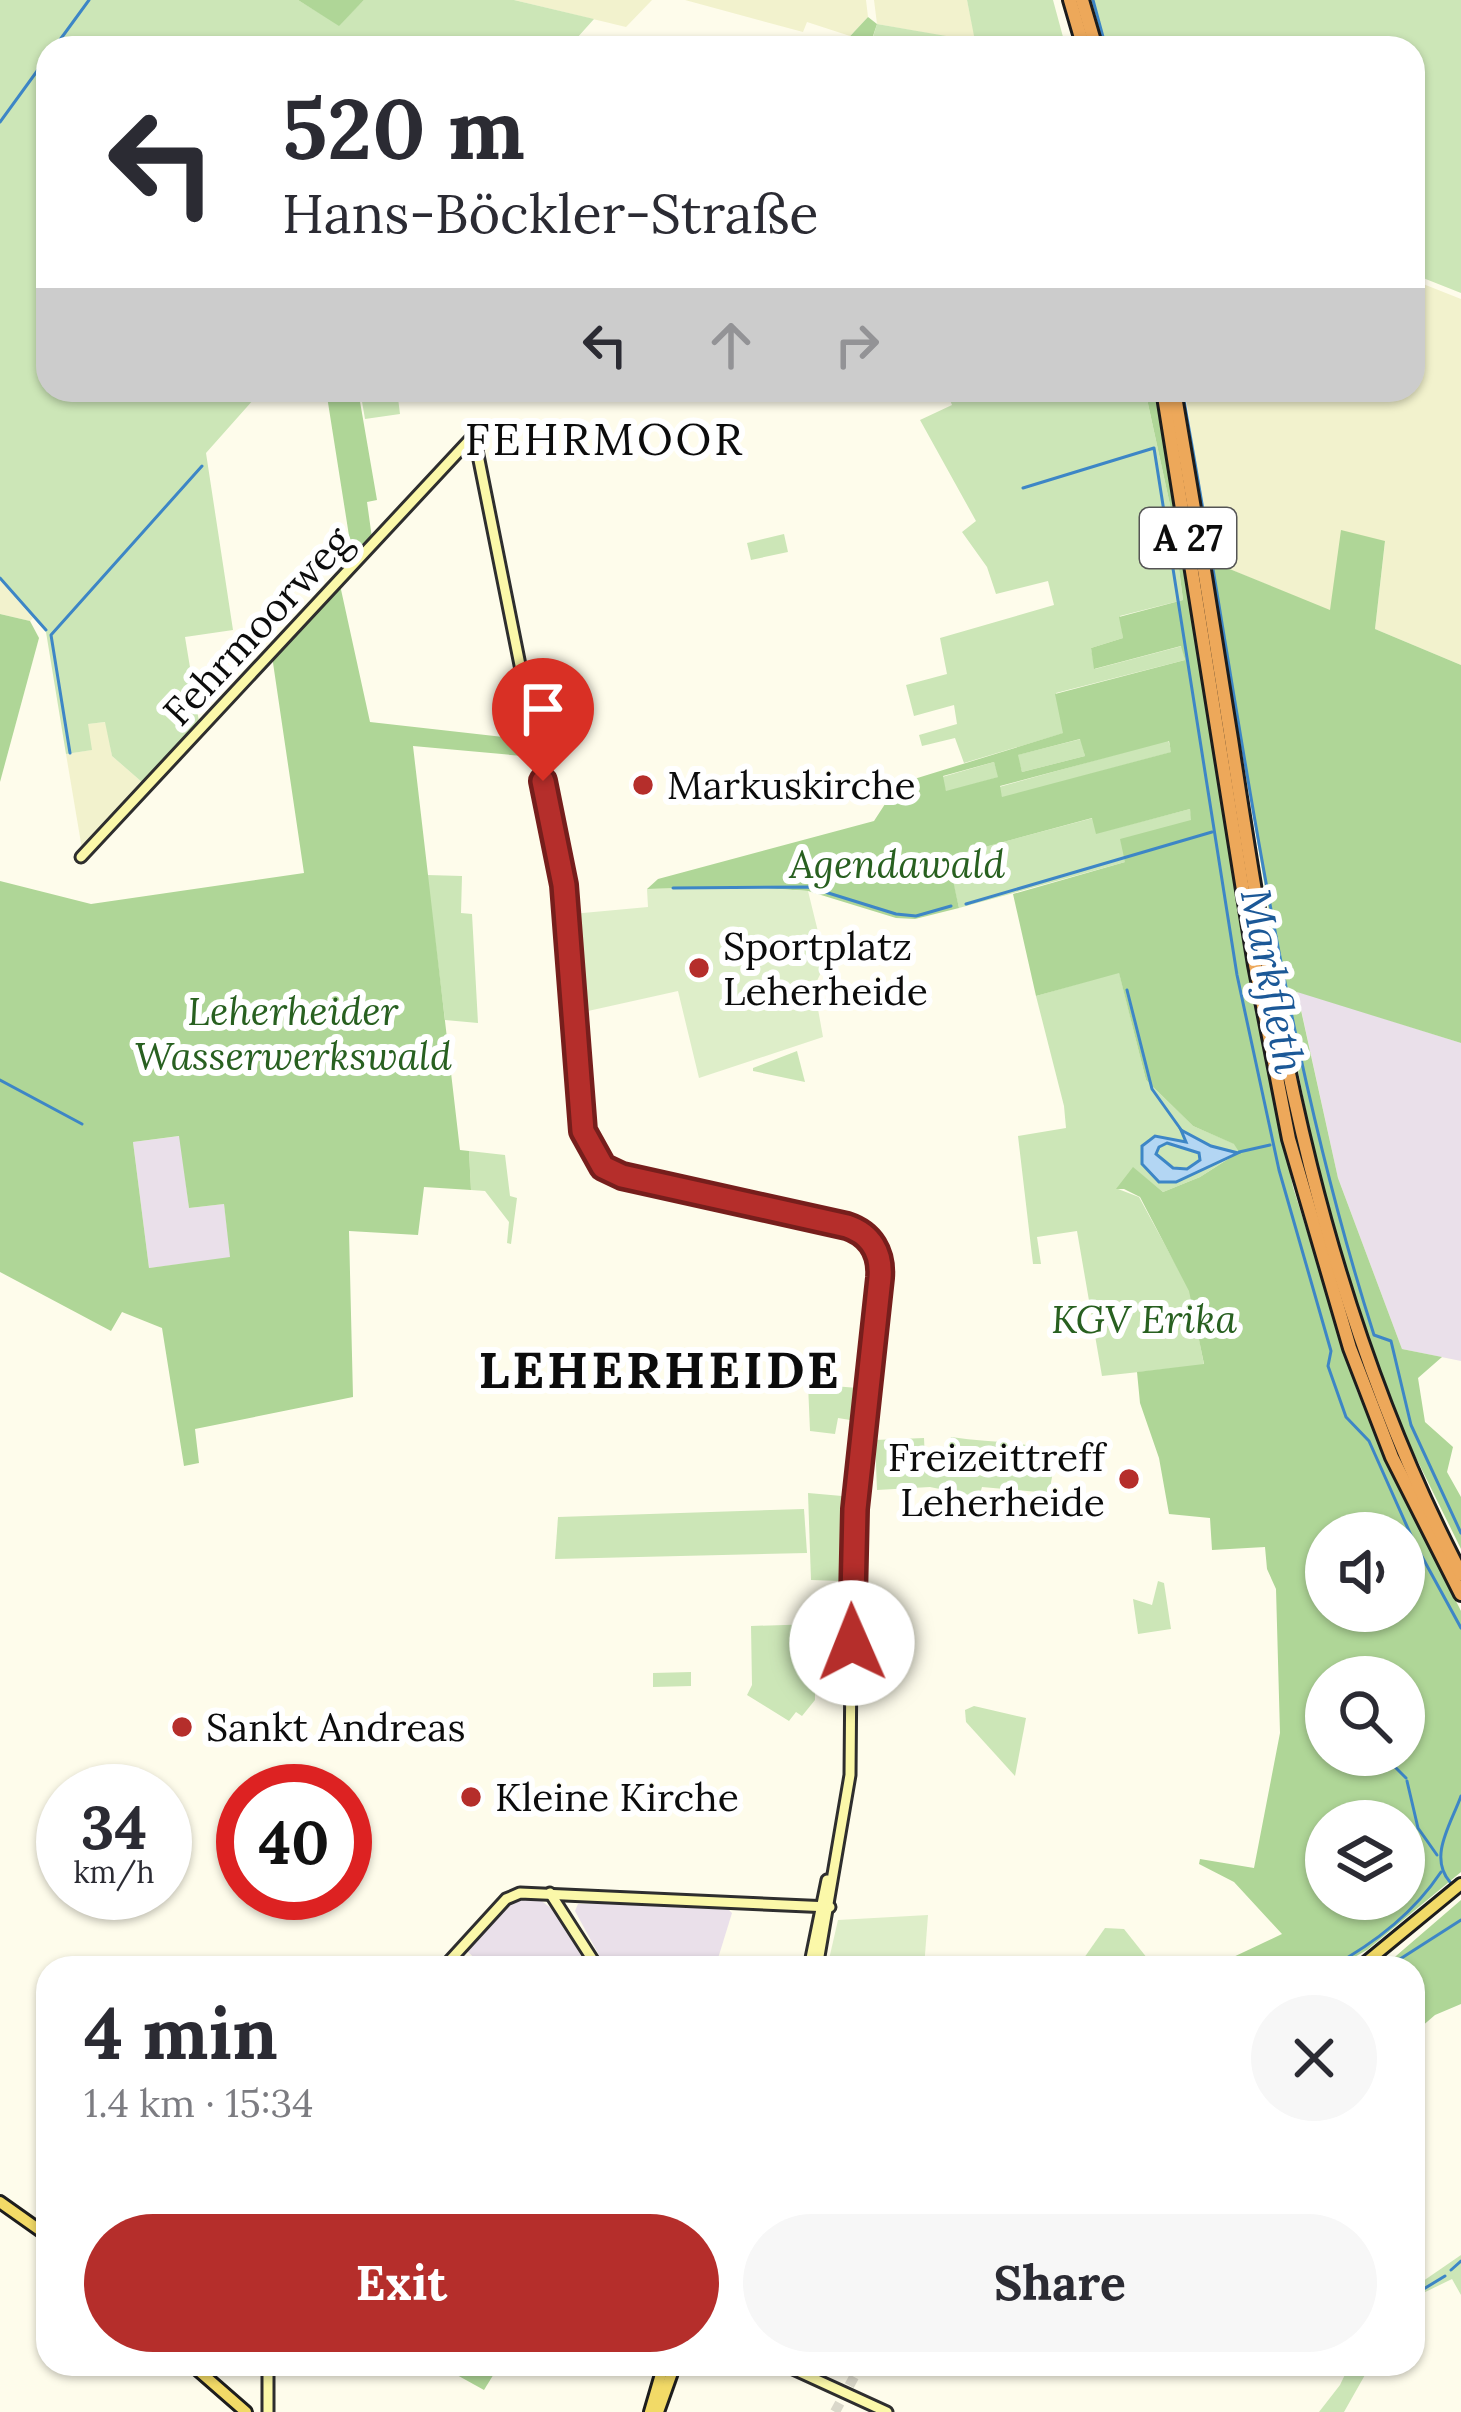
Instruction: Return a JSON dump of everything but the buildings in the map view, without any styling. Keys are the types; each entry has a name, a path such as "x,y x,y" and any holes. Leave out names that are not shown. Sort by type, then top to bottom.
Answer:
{"highway":[{"path":"1070,0 1080,36"},
{"path":"1082,0 1092,36"},
{"name":"A 27","path":"1165,402 1255,965 1289,1139 1350,1348 1392,1456 1461,1594"},
{"name":"A 27","path":"1176,402 1266,962 1299,1132 1361,1346 1461,1574"},
{"path":"1445,1543 1461,1562"}],"main road":[{"path":"1374,1956 1461,1885"},
{"path":"0,2202 36,2228"},
{"path":"205,2376 246,2412"},
{"path":"654,2412 662,2376"},
{"path":"654,2412 669,2376"}],"street":[{"name":"Fehrmoorweg","path":"81,857 474,435 564,885 583,1131"},
{"path":"583,1131 586,1152 622,1176 847,1226 867,1237 878,1254 880,1278 852,1544 850,1775 815,1956"},
{"path":"583,1131 603,1167"},
{"path":"454,1956 506,1899 520,1893 825,1907"},
{"path":"554,1894 591,1956"},
{"path":"268,2376 268,2412"},
{"path":"808,2376 887,2412"}],"shaded area":[{"path":"1297,991 1461,1043 1461,1361 1402,1349 1338,1178"},
{"path":"180,1136 189,1208 224,1204 231,1258 149,1268 133,1142"},
{"path":"539,1899 556,1912 581,1956 472,1956 467,1951 512,1900"},
{"path":"578,1904 727,1908 732,1913 719,1956 599,1956 575,1911"}],"green space":[{"path":"0,0 298,0 339,25 364,0 514,0 594,19 579,36 36,36 36,402 251,402 206,453 233,630 185,637 199,722 143,783 112,756 105,722 88,724 92,750 66,754 46,632 0,580"},
{"path":"298,0 364,0 339,26"},
{"path":"514,0 652,0 626,27"},
{"path":"685,0 866,0 868,17 850,36 807,22 803,32"},
{"path":"874,0 967,0 975,36 943,36 877,24"},
{"path":"967,0 1053,0 1063,36 974,36"},
{"path":"1089,0 1461,0 1461,293 1425,279 1425,36 1100,36"},
{"path":"868,17 877,24 873,36 850,36"},
{"path":"877,24 946,36 873,36"},
{"path":"1425,285 1461,299 1461,665 1375,629 1385,542 1330,611 1210,561 1187,402 1425,402"},
{"path":"328,402 360,402 377,500 367,502 372,538 353,561"},
{"path":"362,402 398,402 400,414 365,419"},
{"path":"1148,402 1172,514 1183,600 1120,616 1123,638 1091,648 1095,669 1182,646 1185,660 1056,693 1064,733 964,763 955,738 922,746 919,735 957,724 954,705 914,716 906,685 947,674 940,638 1054,605 1048,581 996,594 987,567 962,532 976,521 920,420 952,405"},
{"name":"Agendawald","path":"1148,402 1157,402 1255,1003 1293,1187 1357,1391 1411,1512 1305,1512 1305,1632 1425,1632 1425,1540 1461,1611 1461,1872 1425,1902 1425,1800 1305,1800 1305,1920 1403,1920 1356,1956 1235,1956 1282,1934 1234,1882 1199,1864 1200,1859 1254,1868 1280,1733 1276,1589 1267,1569 1265,1547 1212,1550 1210,1518 1169,1514 1159,1458 1140,1403 1137,1372 1204,1364 1189,1291 1140,1197 1116,1189 1133,1167 1163,1192 1200,1177 1239,1152 1234,1144 1193,1126 1146,1080 1119,973 1036,996 1013,894 1125,862 1120,839 1191,820 1190,809 1096,834 1092,818 948,857 959,908 915,919 896,918 808,891 647,889 658,879 874,821 898,784 1063,733 1055,694 1185,660 1181,646 1094,669 1091,648 1123,638 1119,617 1183,600 1172,514","holes":["1080,739 1085,756 1022,772 1018,755","1169,741 1171,752 1002,797 1000,786","994,762 998,777 946,791 943,776"]},
{"path":"1341,530 1385,541 1375,629 1461,665 1461,1043 1297,992 1338,1178 1402,1349 1442,1357 1418,1378 1425,1422 1453,1447 1447,1472 1461,1497 1461,1549 1388,1401 1324,1203 1283,995 1210,561 1330,610"},
{"path":"784,534 788,552 751,560 747,543"},
{"path":"0,580 33,618 30,621 0,614"},
{"name":"Leherheider Wasserwerkswald","path":"340,585 370,722 530,740 534,757 413,746 460,1150 469,1151 471,1190 424,1187 418,1235 349,1231 353,1397 195,1429 199,1463 184,1466 162,1328 122,1312 111,1331 0,1272 0,881 91,904 304,873 272,656","holes":["179,1136 189,1208 224,1204 230,1257 149,1268 133,1142"]},
{"path":"0,614 30,621 39,638 0,782"},
{"path":"106,722 112,756 143,783 82,849 66,754 91,750 87,724"},
{"path":"1081,739 1085,756 1022,772 1017,755"},
{"path":"1168,740 1172,752 1002,798 999,787"},
{"path":"994,762 999,777 946,792 942,777"},
{"path":"1190,809 1192,820 1125,862 959,908 947,857 1093,818 1097,833"},
{"path":"427,875 462,876 461,913 472,914 478,1023 445,1020"},
{"name":"Sportplatz Leherheide","path":"647,889 808,891 822,948 832,950 814,987 823,1037 699,1078 678,991 579,1013 572,914 648,907"},
{"path":"1119,972 1146,1080 1193,1126 1235,1144 1240,1151 1200,1177 1163,1192 1133,1168 1118,1189 1139,1197 1190,1291 1204,1365 1102,1376 1077,1231 1037,1237 1041,1264 1033,1264 1018,1136 1066,1128 1036,996"},
{"path":"797,1051 805,1082 753,1071 753,1068"},
{"path":"469,1151 505,1155 510,1196 517,1198 511,1244 507,1243 509,1222 485,1191 471,1190"},
{"path":"808,1384 858,1388 856,1421 838,1418 835,1434 810,1431"},
{"name":"KGV Erika","path":"951,1437 1047,1449 1053,1472 1049,1493 982,1487 979,1497 930,1487 877,1490 875,1440 924,1438 925,1460 945,1463"},
{"path":"808,1493 842,1496 841,1581 811,1580"},
{"path":"804,1509 807,1553 555,1559 558,1517"},
{"path":"1158,1581 1164,1583 1171,1629 1138,1634 1133,1599 1152,1605"},
{"path":"815,1624 815,1700 802,1716 796,1712 789,1721 747,1695 752,1685 751,1626"},
{"path":"691,1672 691,1686 653,1687 653,1673"},
{"path":"974,1706 1026,1718 1015,1776 966,1722 965,1710"},
{"path":"1461,1900 1461,2004 1425,2024 1425,1956 1396,1956"},
{"path":"928,1915 925,1956 830,1956 838,1920"},
{"path":"1105,1928 1124,1929 1145,1956 1085,1956"},
{"path":"1461,2255 1461,2295 1452,2279 1425,2292 1425,2280"},
{"path":"459,2376 493,2376 484,2390"},
{"path":"1344,2376 1364,2376 1344,2412 1319,2412"}],"water":[{"path":"1181,1130 1211,1146 1238,1153 1176,1182 1159,1182 1142,1164 1142,1146 1155,1136 1186,1142","holes":["1167,1143 1199,1153 1200,1160 1187,1169 1173,1168 1156,1154"]}],"waterway":[{"path":"63,36 89,0"},
{"path":"1093,0 1103,36"},
{"path":"0,122 36,72"},
{"path":"1184,402 1263,866 1311,1103 1374,1335 1391,1341 1411,1425 1461,1533"},
{"name":"Markfleth","path":"1023,488 1154,448 1237,975 1279,1170 1331,1351 1328,1366 1346,1417 1369,1441 1414,1542 1461,1628"},
{"path":"70,753 51,635 202,466"},
{"path":"0,578 46,630"},
{"path":"966,904 1212,832"},
{"path":"673,888 809,887 916,916 951,906"},
{"path":"1127,990 1152,1089 1182,1131"},
{"path":"0,1080 82,1124"},
{"path":"1239,1152 1270,1145"},
{"path":"1407,1781 1418,1828 1437,1855"},
{"name":"Markfleth","path":"1450,1882 1441,1851 1461,1796"},
{"path":"1350,1956 1391,1927 1441,1872"},
{"path":"1405,1956 1461,1920"},
{"path":"1451,2270 1461,2261"},
{"path":"1425,2288 1445,2276"}],"tunnel":[{"path":"835,2412 854,2376"}],"place":[{"name":"Markuskirche","path":"643,785"},
{"name":"Sportplatz Leherheide","path":"699,968"},
{"name":"Freizeittreff Leherheide","path":"1129,1479"},
{"name":"Sankt Andreas","path":"182,1727"},
{"name":"Kleine Kirche","path":"471,1797"}],"district":[{"name":"FEHRMOOR","path":"605,439"},
{"name":"LEHERHEIDE","path":"660,1370"}],"route":[{"path":"543,781 564,885 582,1127 603,1167 622,1176 847,1226 867,1237 878,1254 880,1278 852,1544 852,1643"}]}
